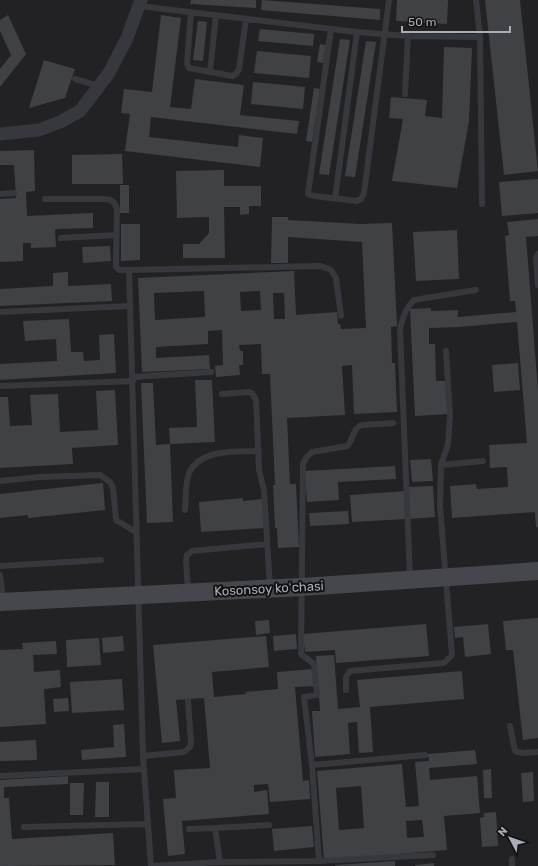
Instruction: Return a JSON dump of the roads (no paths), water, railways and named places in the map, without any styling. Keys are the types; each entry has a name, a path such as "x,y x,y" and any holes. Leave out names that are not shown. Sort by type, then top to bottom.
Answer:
{"main road":[{"name":"Kosonsoy koʻchasi","path":"1,602 138,594 270,589 538,571"}],"street":[{"path":"0,134 39,130 60,122 80,111 109,73 127,38 140,3"}],"lane":[{"path":"331,29 308,191 310,196 357,201 363,196 385,34 388,0"},
{"path":"476,0 480,37 482,204"},
{"path":"140,3 191,12 357,32 408,36 480,37"},
{"path":"191,12 187,64 189,68 232,76 236,74 239,69 246,19"},
{"path":"210,72 216,15"},
{"path":"335,199 357,32"},
{"path":"405,94 408,36"},
{"path":"75,79 99,86"},
{"path":"0,194 14,193"},
{"path":"45,200 110,199 115,203 117,209 116,267 119,270 321,266 331,270 336,278 341,316"},
{"path":"61,238 116,236"},
{"path":"538,254 536,258 538,285"},
{"path":"128,270 144,769 151,866 220,862 319,861 434,855"},
{"path":"410,580 400,329 403,315 407,307 414,300 476,290"},
{"path":"0,312 129,306"},
{"path":"346,690 346,677 350,671 444,663 452,655 440,506 441,465 448,444 450,416 446,351"},
{"path":"0,386 132,379 211,372"},
{"path":"222,394 249,392 252,393 256,400 259,470 264,490 270,589"},
{"path":"319,861 312,765 304,697 317,695 316,676 314,664 301,654 303,464 312,452 347,446 351,442 355,429 362,424 393,423"},
{"path":"185,510 186,485 190,473 197,462 208,456 218,454 259,451"},
{"path":"441,465 483,461"},
{"path":"0,481 40,476 100,475 110,482 113,488 116,520 136,532"},
{"path":"188,592 186,560 187,555 192,551 268,544"},
{"path":"0,566 101,560"},
{"path":"0,575 1,602"},
{"path":"144,756 184,752 190,747 188,701"},
{"path":"510,726 515,751 522,753 538,752"},
{"path":"312,765 425,755"},
{"path":"0,776 144,769"},
{"path":"24,827 148,824"},
{"path":"190,829 269,825"},
{"path":"215,828 220,862"},
{"path":"512,859 512,866"}]}
